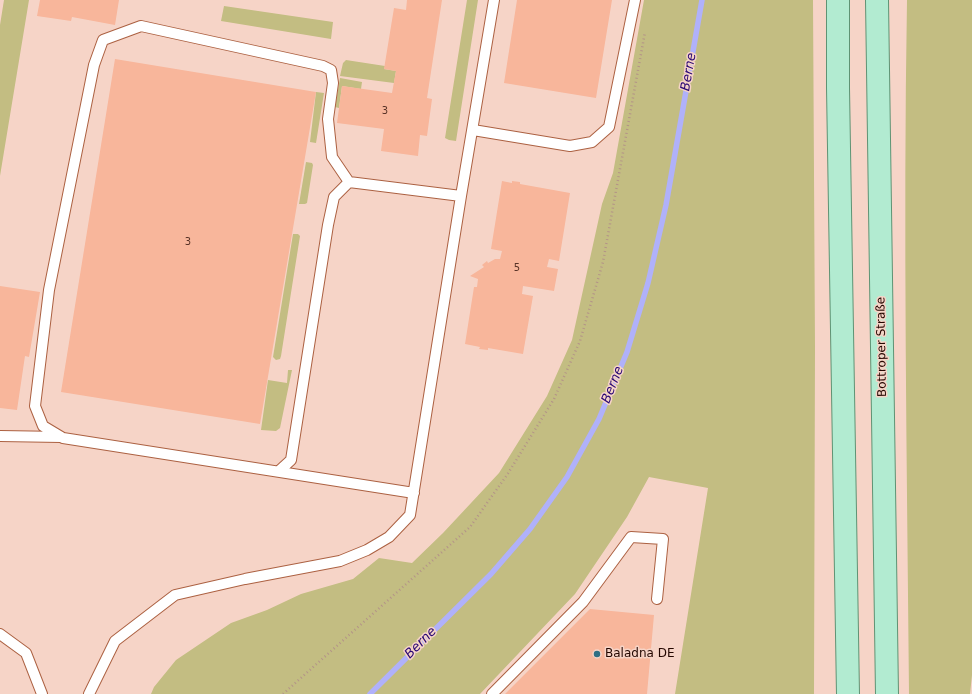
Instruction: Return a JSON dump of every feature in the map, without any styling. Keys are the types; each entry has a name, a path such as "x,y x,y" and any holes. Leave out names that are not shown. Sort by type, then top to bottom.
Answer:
{"main road":[{"path":"838,0 838,96 848,694"},
{"name":"Bottroper Straße","path":"877,0 887,694"}],"lane":[{"path":"89,694 115,641 175,595 252,577 340,561 367,550 389,537 410,515 494,0"},
{"path":"473,130 570,146 592,142 609,127 636,0"},
{"path":"63,438 43,426 35,406 49,290 94,65 103,40 141,26 323,66 331,70 333,83 328,119 332,157 349,182 461,196"},
{"path":"279,472 291,460 328,225 334,197 349,182"},
{"path":"0,436 63,438 414,493"},
{"path":"492,694 583,602 631,537 663,538 657,598"},
{"path":"0,634 26,653 42,694"}],"path":[{"path":"283,694 470,527 507,475 554,399 580,341 604,262 645,31"}],"shaded area":[{"path":"4,0 29,0 0,176 0,25"},
{"path":"467,0 478,0 456,141 445,138"},
{"path":"644,0 813,0 815,348 814,694 675,694 708,488 649,477 627,517 575,594 480,694 151,694 154,687 176,660 231,623 267,610 301,594 353,579 379,558 412,563 443,533 499,473 547,396 572,340 602,204 613,173"},
{"path":"907,0 972,0 972,675 970,694 909,694 905,260"},
{"path":"224,6 333,22 331,39 221,21"},
{"path":"346,60 385,66 384,69 396,71 394,83 340,76 343,63"},
{"path":"340,78 362,82 361,89 342,86 339,108 335,107"},
{"path":"316,92 324,93 316,143 310,142"},
{"path":"306,162 312,163 313,165 307,203 299,204"},
{"path":"293,234 298,234 300,236 281,356 280,359 276,360 273,357"},
{"path":"288,370 292,370 280,428 276,431 261,430 268,380 287,383"}],"building":[{"path":"40,0 119,0 115,25 72,17 71,21 37,16"},
{"path":"407,0 442,0 427,98 432,99 427,136 420,135 418,156 381,151 384,129 337,123 342,86 392,93 396,71 384,69 394,8 406,10"},
{"path":"517,0 612,0 596,98 504,83"},
{"path":"115,59 316,92 260,424 61,392"},
{"path":"502,181 512,183 512,181 520,182 520,184 570,193 559,261 549,259 547,267 558,269 554,291 523,286 522,294 533,296 523,354 488,348 488,350 479,349 480,347 465,344 474,287 477,287 478,279 470,276 484,267 482,265 487,261 488,263 495,259 500,259 502,251 491,249"},
{"path":"0,286 40,292 29,357 25,356 17,410 0,408"},
{"name":"Baladna DE","path":"590,609 654,615 647,694 505,694"}],"waterway":[{"name":"Berne","path":"370,694 491,574 530,529 567,477 599,419 627,352 648,283 666,205 702,0"}],"place":[{"name":"Baladna DE","path":"597,654"}]}
